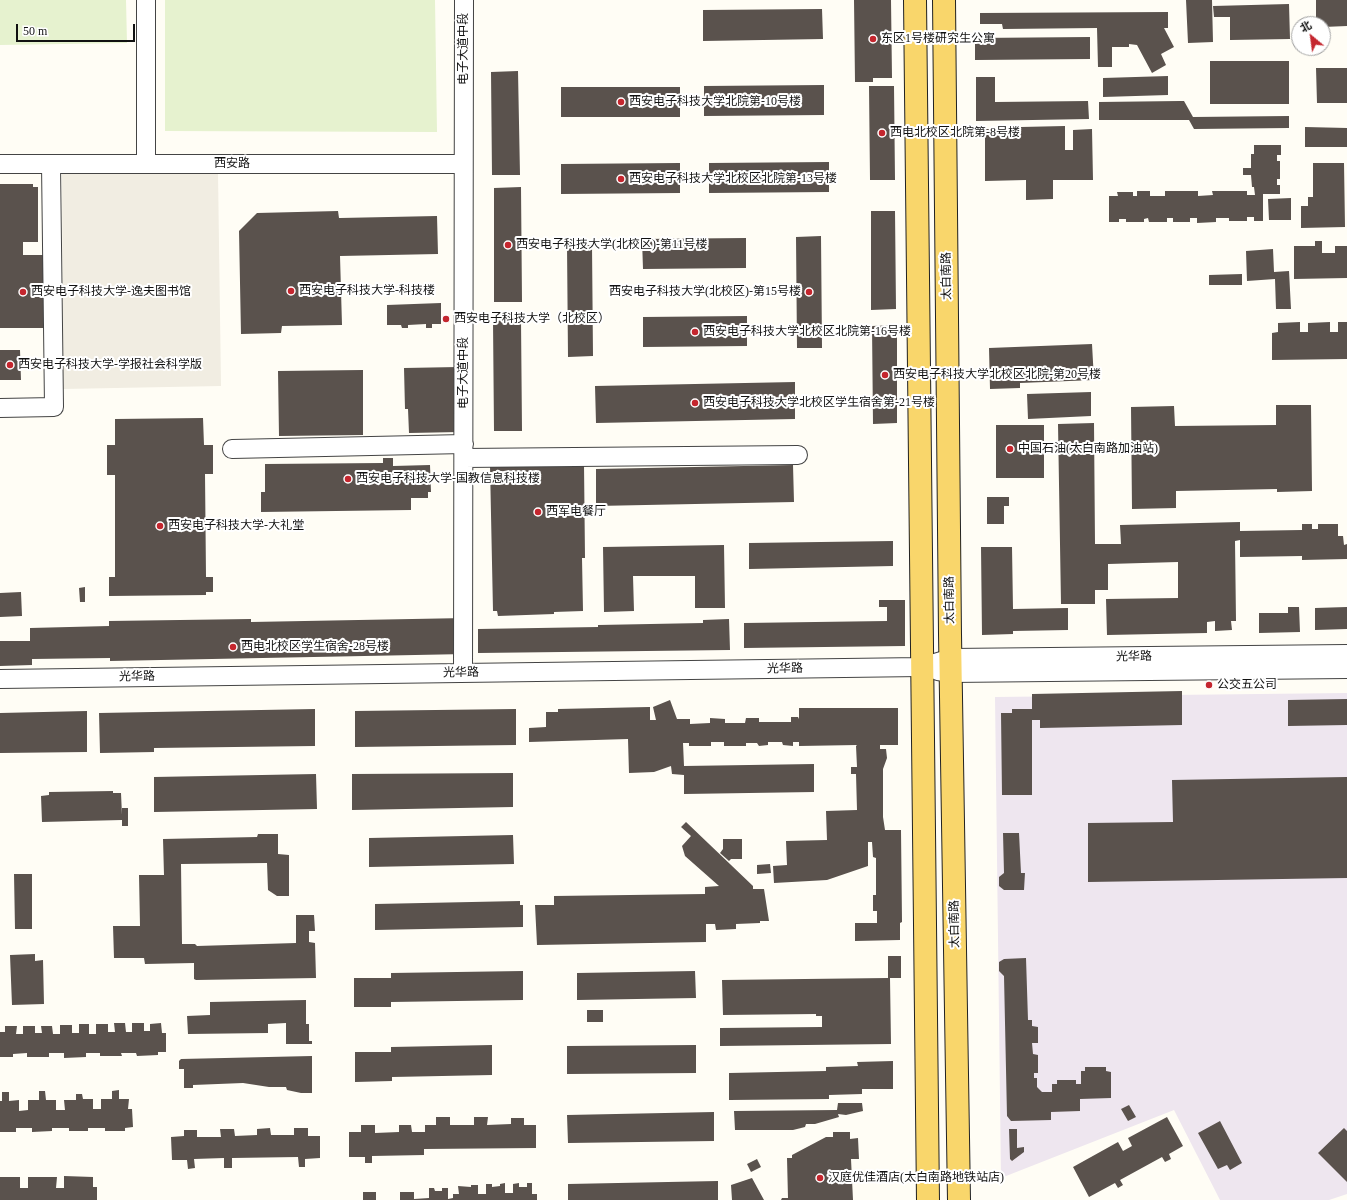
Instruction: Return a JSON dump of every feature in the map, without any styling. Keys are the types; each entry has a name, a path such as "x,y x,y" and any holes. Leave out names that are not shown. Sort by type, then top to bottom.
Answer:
{"main road":[{"path":"916,0 928,1200"},
{"name":"太白南路","path":"944,0 951,666 959,1200"}],"street":[{"path":"146,0 146,164"},
{"name":"电子大道中段","path":"463,673 464,0"},
{"name":"西安路","path":"0,164 463,164"},
{"path":"0,408 54,407 51,164"},
{"path":"232,449 798,455"},
{"name":"光华路","path":"0,679 922,667 1347,654"},
{"name":"光华路","path":"951,666 1347,669"}],"shaded area":[{"path":"62,172 218,173 221,386 63,389"},
{"name":"公交五公司","path":"1347,693 1347,1194 1329,1200 1220,1200 1174,1110 1001,1178 995,697"}],"green space":[{"path":"0,0 126,0 127,43 0,45"},
{"path":"165,0 435,0 437,132 165,131"}],"building":[{"name":"东区1号楼研究生公寓","path":"854,0 891,0 892,78 873,78 873,82 855,82"},
{"path":"1186,0 1212,0 1213,42 1188,43"},
{"path":"1316,0 1347,0 1347,26 1331,27 1331,16 1316,16"},
{"path":"1289,4 1290,39 1230,40 1230,17 1214,17 1213,6"},
{"path":"822,9 823,39 703,41 703,10"},
{"path":"1168,12 1168,28 1164,28 1174,47 1161,54 1166,65 1152,73 1137,45 1129,44 1129,47 1112,47 1112,67 1098,67 1097,28 1003,29 1002,24 980,24 980,13"},
{"path":"1090,37 1090,59 975,60 975,38"},
{"path":"1210,61 1289,61 1289,104 1210,104"},
{"path":"1316,68 1347,68 1347,103 1317,103"},
{"path":"518,71 520,175 492,175 491,72"},
{"path":"1168,76 1168,95 1103,97 1103,78"},
{"path":"976,77 995,77 995,102 1088,101 1089,119 976,121"},
{"path":"824,85 824,115 704,116 704,86"},
{"name":"西电北校区北院第-8号楼","path":"869,86 894,86 895,180 870,180"},
{"name":"西安电子科技大学北院第-10号楼","path":"561,87 680,87 680,117 561,117"},
{"path":"1184,101 1193,117 1289,116 1289,128 1194,129 1189,120 1099,120 1099,102"},
{"path":"1065,126 1065,150 1073,150 1073,130 1092,129 1093,180 1053,180 1053,199 1026,200 1026,180 985,181 985,129 1008,129 1008,135 1021,134 1021,127"},
{"path":"1305,127 1347,128 1347,147 1305,147"},
{"path":"1254,145 1281,145 1281,155 1277,155 1277,161 1280,161 1280,179 1277,179 1277,185 1280,185 1280,194 1263,194 1263,221 1254,221 1254,217 1247,217 1247,221 1229,221 1229,218 1216,218 1216,222 1197,223 1197,218 1190,218 1190,222 1173,222 1173,218 1167,218 1167,222 1149,222 1148,218 1144,219 1144,222 1126,222 1126,219 1119,219 1119,222 1109,222 1109,196 1118,196 1117,192 1133,192 1133,196 1137,196 1137,191 1150,191 1150,196 1165,196 1165,191 1198,191 1198,196 1213,195 1212,191 1247,191 1247,195 1255,195 1254,187 1252,187 1251,175 1243,175 1243,168 1251,168 1251,154 1254,154"},
{"path":"829,162 829,192 709,193 709,163"},
{"name":"西安电子科技大学北校区北院第-13号楼","path":"680,163 680,193 561,194 561,164"},
{"path":"1313,163 1344,163 1345,227 1301,228 1301,206 1308,206 1308,197 1313,197"},
{"name":"西安电子科技大学-逸夫图书馆","path":"0,184 33,184 33,187 38,187 38,242 23,242 23,255 46,255 46,328 0,328"},
{"name":"西安电子科技大学(北校区)-第11号楼","path":"521,187 522,302 494,302 494,188"},
{"path":"1291,198 1291,220 1269,220 1268,199"},
{"name":"西安电子科技大学-科技楼","path":"338,211 339,218 437,216 438,254 340,256 342,325 282,326 281,333 241,334 239,231 257,213"},
{"path":"871,211 895,211 896,309 871,310"},
{"name":"西安电子科技大学(北校区)-第15号楼","path":"821,236 822,348 797,348 796,237"},
{"path":"746,238 746,268 643,269 642,239"},
{"path":"1315,241 1322,241 1322,253 1335,253 1335,246 1347,246 1347,278 1294,279 1294,246 1315,246"},
{"path":"567,245 592,245 593,356 568,357"},
{"path":"1273,249 1274,272 1289,271 1291,309 1276,309 1275,279 1247,281 1246,251"},
{"path":"1242,274 1242,285 1209,285 1209,275"},
{"path":"441,303 441,324 432,324 432,328 426,328 426,324 408,325 408,328 402,328 401,325 387,325 387,305"},
{"name":"西安电子科技大学北校区北院第-16号楼","path":"747,316 747,346 643,347 643,317"},
{"path":"521,320 522,431 494,431 493,321"},
{"path":"1300,322 1300,332 1308,332 1308,323 1330,322 1330,332 1338,332 1338,322 1347,322 1347,359 1272,360 1272,333 1278,332 1278,323"},
{"name":"西安电子科技大学北校区北院-第20号楼","path":"897,325 897,423 873,424 872,326"},
{"path":"1092,344 1094,380 1020,383 1020,388 990,389 989,348"},
{"name":"西安电子科技大学-学报社会科学版","path":"0,350 20,350 21,380 0,380"},
{"path":"458,367 459,432 409,433 408,409 405,409 404,368"},
{"path":"363,370 363,435 279,436 278,371"},
{"name":"西安电子科技大学北校区学生宿舍第-21号楼","path":"795,382 795,419 596,423 595,386"},
{"path":"1091,392 1091,416 1028,419 1027,394"},
{"path":"1276,405 1311,405 1312,491 1277,492 1277,489 1176,491 1176,508 1132,509 1131,407 1174,406 1175,426 1276,425"},
{"name":"西安电子科技大学-大礼堂","path":"203,418 204,445 213,445 213,474 205,474 206,577 213,577 213,592 206,592 206,595 109,596 109,577 115,577 115,475 107,475 107,445 115,445 115,419"},
{"path":"1094,423 1095,544 1121,544 1120,525 1240,522 1240,531 1302,530 1302,524 1312,524 1312,529 1318,529 1318,524 1338,524 1338,536 1343,536 1344,545 1347,544 1347,559 1302,560 1302,556 1240,557 1240,540 1235,541 1236,621 1231,621 1232,630 1215,631 1215,621 1207,622 1207,633 1107,635 1106,599 1178,598 1178,562 1108,564 1108,590 1095,590 1095,604 1061,604 1058,424"},
{"path":"996,425 1044,425 1044,478 996,478"},
{"name":"西安电子科技大学-国教信息科技楼","path":"383,458 393,458 393,466 430,465 431,492 428,492 428,498 411,498 411,510 261,512 261,492 265,492 265,464 383,463"},
{"name":"西军电餐厅","path":"584,464 585,558 582,558 583,611 554,612 554,614 498,616 497,611 493,611 490,466"},
{"path":"793,465 794,502 596,506 596,469"},
{"path":"987,497 1009,497 1009,506 1004,506 1004,524 987,524"},
{"path":"893,541 893,566 749,569 749,543"},
{"path":"724,545 725,608 695,608 695,576 633,576 634,611 604,612 603,547"},
{"path":"981,547 1012,547 1013,609 1068,608 1068,630 1013,631 1013,634 982,635"},
{"path":"85,587 85,602 80,602 79,588"},
{"path":"21,592 22,616 0,617 0,593"},
{"path":"879,600 905,600 905,646 744,648 744,623 887,621 887,607 879,607"},
{"path":"1288,607 1299,607 1300,632 1259,633 1259,613 1288,613"},
{"path":"1347,607 1347,629 1315,630 1315,608"},
{"name":"西电北校区学生宿舍-28号楼","path":"466,618 466,654 110,661 110,658 32,659 32,665 0,666 0,641 30,641 30,628 109,626 109,621 251,619 251,622"},
{"path":"729,619 730,650 478,653 478,629 703,623 703,620"},
{"path":"1182,691 1182,725 1040,728 1040,720 1032,720 1032,795 1002,795 1001,713 1012,713 1012,709 1032,709 1032,694"},
{"path":"1347,699 1347,725 1288,726 1288,700"},
{"path":"670,700 677,719 690,719 690,724 710,723 710,718 725,719 725,723 745,723 746,718 759,718 759,722 791,722 791,717 798,717 799,719 799,708 898,708 898,745 880,745 880,749 886,749 887,758 883,769 883,817 885,830 901,830 902,922 900,923 900,940 855,941 855,923 877,923 877,911 873,911 873,895 876,895 876,858 873,857 872,842 868,842 868,866 827,880 774,883 773,866 787,865 786,841 827,840 826,811 857,810 856,774 851,774 851,767 857,767 857,745 799,746 799,742 793,742 793,746 783,745 782,742 768,742 768,745 759,746 757,743 746,743 746,746 724,746 724,742 711,742 711,746 689,746 689,743 683,743 684,766 814,764 814,792 684,794 684,775 672,774 671,766 654,772 629,773 628,739 529,742 529,728 546,727 546,712 558,712 558,709 650,707 650,720 656,720 653,707"},
{"path":"315,709 315,746 154,748 154,752 100,753 99,713"},
{"path":"516,709 516,745 355,747 355,711"},
{"path":"87,711 87,752 0,753 0,713"},
{"path":"513,773 513,807 352,810 352,774"},
{"path":"316,774 317,809 154,812 154,777"},
{"path":"1347,777 1347,878 1088,882 1088,823 1173,822 1172,780"},
{"path":"113,791 113,793 121,793 122,815 122,808 128,808 128,826 122,826 122,820 42,822 41,796 49,795 49,792"},
{"path":"686,822 753,886 753,889 764,889 769,921 736,924 736,929 716,930 715,924 706,924 706,942 537,945 535,905 554,905 554,896 705,894 705,887 719,886 685,856 682,846 691,836 681,827"},
{"path":"1003,833 1019,833 1021,873 1025,873 1024,890 1004,890 999,886 999,877 1004,873"},
{"path":"258,834 278,834 278,854 289,855 289,896 277,896 268,890 267,863 181,864 182,944 195,944 197,946 296,943 296,915 314,915 315,931 309,931 309,942 315,943 316,978 196,980 194,979 194,963 145,964 144,958 114,958 113,926 140,926 139,875 164,875 163,839 257,837"},
{"path":"513,835 514,864 369,867 369,838"},
{"path":"723,839 742,839 742,859 731,859 729,861 720,853 723,849"},
{"path":"770,864 771,873 757,874 757,865"},
{"path":"14,874 32,874 32,929 15,929"},
{"path":"520,901 520,905 523,905 523,927 375,930 375,904"},
{"path":"35,954 35,961 43,960 44,1004 12,1005 10,955"},
{"path":"888,956 901,956 901,978 890,978 891,1044 720,1046 720,1028 822,1027 822,1016 816,1016 816,1014 723,1015 722,980 888,978"},
{"path":"1026,958 1028,1020 1032,1020 1032,1026 1038,1027 1038,1043 1032,1043 1033,1054 1038,1055 1038,1073 1034,1073 1034,1078 1037,1078 1037,1087 1042,1092 1052,1092 1052,1084 1057,1084 1057,1080 1076,1080 1076,1084 1081,1084 1081,1071 1085,1071 1085,1067 1106,1067 1106,1071 1111,1072 1111,1098 1080,1099 1080,1111 1051,1112 1051,1120 1011,1121 1007,1116 1004,976 999,971 999,962 1004,959"},
{"path":"523,971 523,1000 391,1002 391,1007 354,1007 354,978 391,978 391,973"},
{"path":"695,971 696,998 577,1000 577,973"},
{"path":"306,1000 306,1024 309,1024 309,1041 312,1041 312,1044 286,1044 286,1023 268,1024 268,1033 188,1034 187,1016 210,1015 210,1002"},
{"path":"587,1010 603,1010 603,1022 587,1022"},
{"path":"114,1023 125,1023 126,1032 132,1032 132,1023 144,1023 144,1031 150,1031 150,1024 161,1023 162,1033 166,1033 166,1052 158,1052 158,1055 137,1056 136,1053 121,1053 122,1056 100,1056 100,1053 86,1053 86,1057 64,1058 64,1053 49,1053 49,1057 27,1057 27,1053 13,1054 13,1057 0,1057 0,1032 5,1032 5,1026 17,1026 16,1034 23,1034 23,1026 35,1026 35,1033 42,1033 41,1026 52,1026 53,1034 60,1034 60,1025 72,1025 72,1033 79,1033 79,1024 89,1024 89,1034 96,1034 96,1024 108,1024 108,1032 115,1032"},
{"path":"492,1045 492,1075 392,1077 392,1081 355,1082 355,1052 391,1052 391,1047"},
{"path":"696,1045 696,1073 567,1074 567,1046"},
{"path":"312,1056 312,1093 301,1093 287,1090 286,1087 269,1087 243,1083 193,1085 193,1088 184,1088 184,1069 179,1069 179,1061 181,1059"},
{"path":"893,1061 893,1089 862,1089 862,1094 829,1095 829,1099 729,1100 729,1073 826,1071 826,1067 858,1066 857,1062"},
{"path":"119,1090 119,1099 129,1099 128,1109 132,1109 133,1127 125,1128 125,1131 105,1131 105,1128 88,1128 88,1131 69,1131 69,1128 52,1128 52,1131 32,1132 32,1128 16,1128 16,1132 0,1132 0,1101 2,1101 2,1092 9,1092 9,1101 19,1100 19,1111 28,1110 28,1100 39,1100 39,1091 45,1091 46,1100 56,1100 56,1110 65,1110 64,1100 76,1100 76,1094 82,1094 83,1099 93,1099 93,1109 101,1109 101,1099 112,1099 112,1091"},
{"path":"838,1103 862,1103 863,1111 846,1115 838,1114 839,1117 815,1124 806,1124 805,1127 793,1130 735,1130 734,1111 837,1110"},
{"path":"1129,1105 1136,1117 1128,1121 1121,1109"},
{"path":"714,1112 714,1141 568,1143 567,1115"},
{"path":"436,1117 450,1117 450,1125 474,1125 474,1117 488,1117 487,1125 511,1124 511,1118 524,1118 524,1125 536,1125 536,1148 424,1149 424,1155 372,1156 372,1163 365,1163 365,1157 349,1157 349,1132 361,1132 361,1125 375,1125 375,1133 399,1132 399,1125 411,1125 412,1132 425,1132 425,1125 436,1125"},
{"path":"1167,1117 1183,1146 1169,1154 1171,1159 1165,1162 1162,1157 1120,1180 1123,1185 1118,1188 1115,1183 1089,1197 1073,1167 1118,1142 1123,1151 1132,1146 1128,1138"},
{"path":"1220,1121 1242,1163 1230,1170 1227,1165 1218,1169 1198,1133"},
{"path":"270,1128 271,1135 294,1135 294,1128 308,1128 308,1136 320,1136 320,1158 305,1159 305,1167 299,1167 298,1157 232,1158 232,1168 224,1168 224,1158 194,1159 195,1168 188,1169 187,1160 172,1160 171,1137 184,1136 184,1130 197,1130 197,1137 221,1137 220,1129 234,1129 235,1136 257,1135 257,1129"},
{"path":"1344,1128 1347,1131 1347,1182 1318,1153"},
{"path":"1009,1129 1017,1129 1017,1148 1024,1147 1024,1152 1012,1161 1010,1159"},
{"name":"汉庭优佳酒店(太白南路地铁站店)","path":"833,1132 850,1132 850,1139 858,1138 859,1159 851,1159 853,1200 781,1200 782,1198 788,1198 787,1158 792,1158 792,1155 826,1137 833,1137"},
{"path":"757,1159 761,1167 751,1172 747,1164"},
{"path":"64,1176 93,1177 93,1187 97,1187 97,1200 0,1200 0,1177 20,1177 20,1188 28,1188 28,1177 57,1177 56,1188 64,1188"},
{"path":"752,1178 764,1200 732,1200 731,1185"},
{"path":"718,1181 718,1200 568,1200 568,1184"},
{"path":"505,1183 505,1193 513,1193 513,1184 519,1183 519,1187 527,1187 527,1183 532,1183 532,1194 537,1194 537,1200 400,1200 400,1192 414,1192 414,1199 429,1198 429,1188 434,1188 435,1191 442,1191 442,1188 448,1188 448,1199 453,1198 453,1194 459,1194 458,1186 471,1187 471,1185 478,1185 478,1194 486,1194 486,1184 492,1184 492,1187 500,1186 500,1184"},
{"path":"363,1192 376,1192 376,1200 363,1200"}],"place":[{"name":"东区1号楼研究生公寓","path":"873,39"},
{"name":"西安电子科技大学北院第-10号楼","path":"621,102"},
{"name":"西电北校区北院第-8号楼","path":"882,133"},
{"name":"西安电子科技大学北校区北院第-13号楼","path":"621,179"},
{"name":"西安电子科技大学(北校区)-第11号楼","path":"508,245"},
{"name":"西安电子科技大学-科技楼","path":"291,291"},
{"name":"西安电子科技大学-逸夫图书馆","path":"23,292"},
{"name":"西安电子科技大学(北校区)-第15号楼","path":"809,292"},
{"name":"西安电子科技大学（北校区）","path":"446,319"},
{"name":"西安电子科技大学北校区北院第-16号楼","path":"695,332"},
{"name":"西安电子科技大学-学报社会科学版","path":"10,365"},
{"name":"西安电子科技大学北校区北院-第20号楼","path":"885,375"},
{"name":"西安电子科技大学北校区学生宿舍第-21号楼","path":"695,403"},
{"name":"中国石油(太白南路加油站)","path":"1010,449"},
{"name":"西安电子科技大学-国教信息科技楼","path":"348,479"},
{"name":"西军电餐厅","path":"538,512"},
{"name":"西安电子科技大学-大礼堂","path":"160,526"},
{"name":"西电北校区学生宿舍-28号楼","path":"233,647"},
{"name":"公交五公司","path":"1209,685"},
{"name":"汉庭优佳酒店(太白南路地铁站店)","path":"820,1178"}]}
